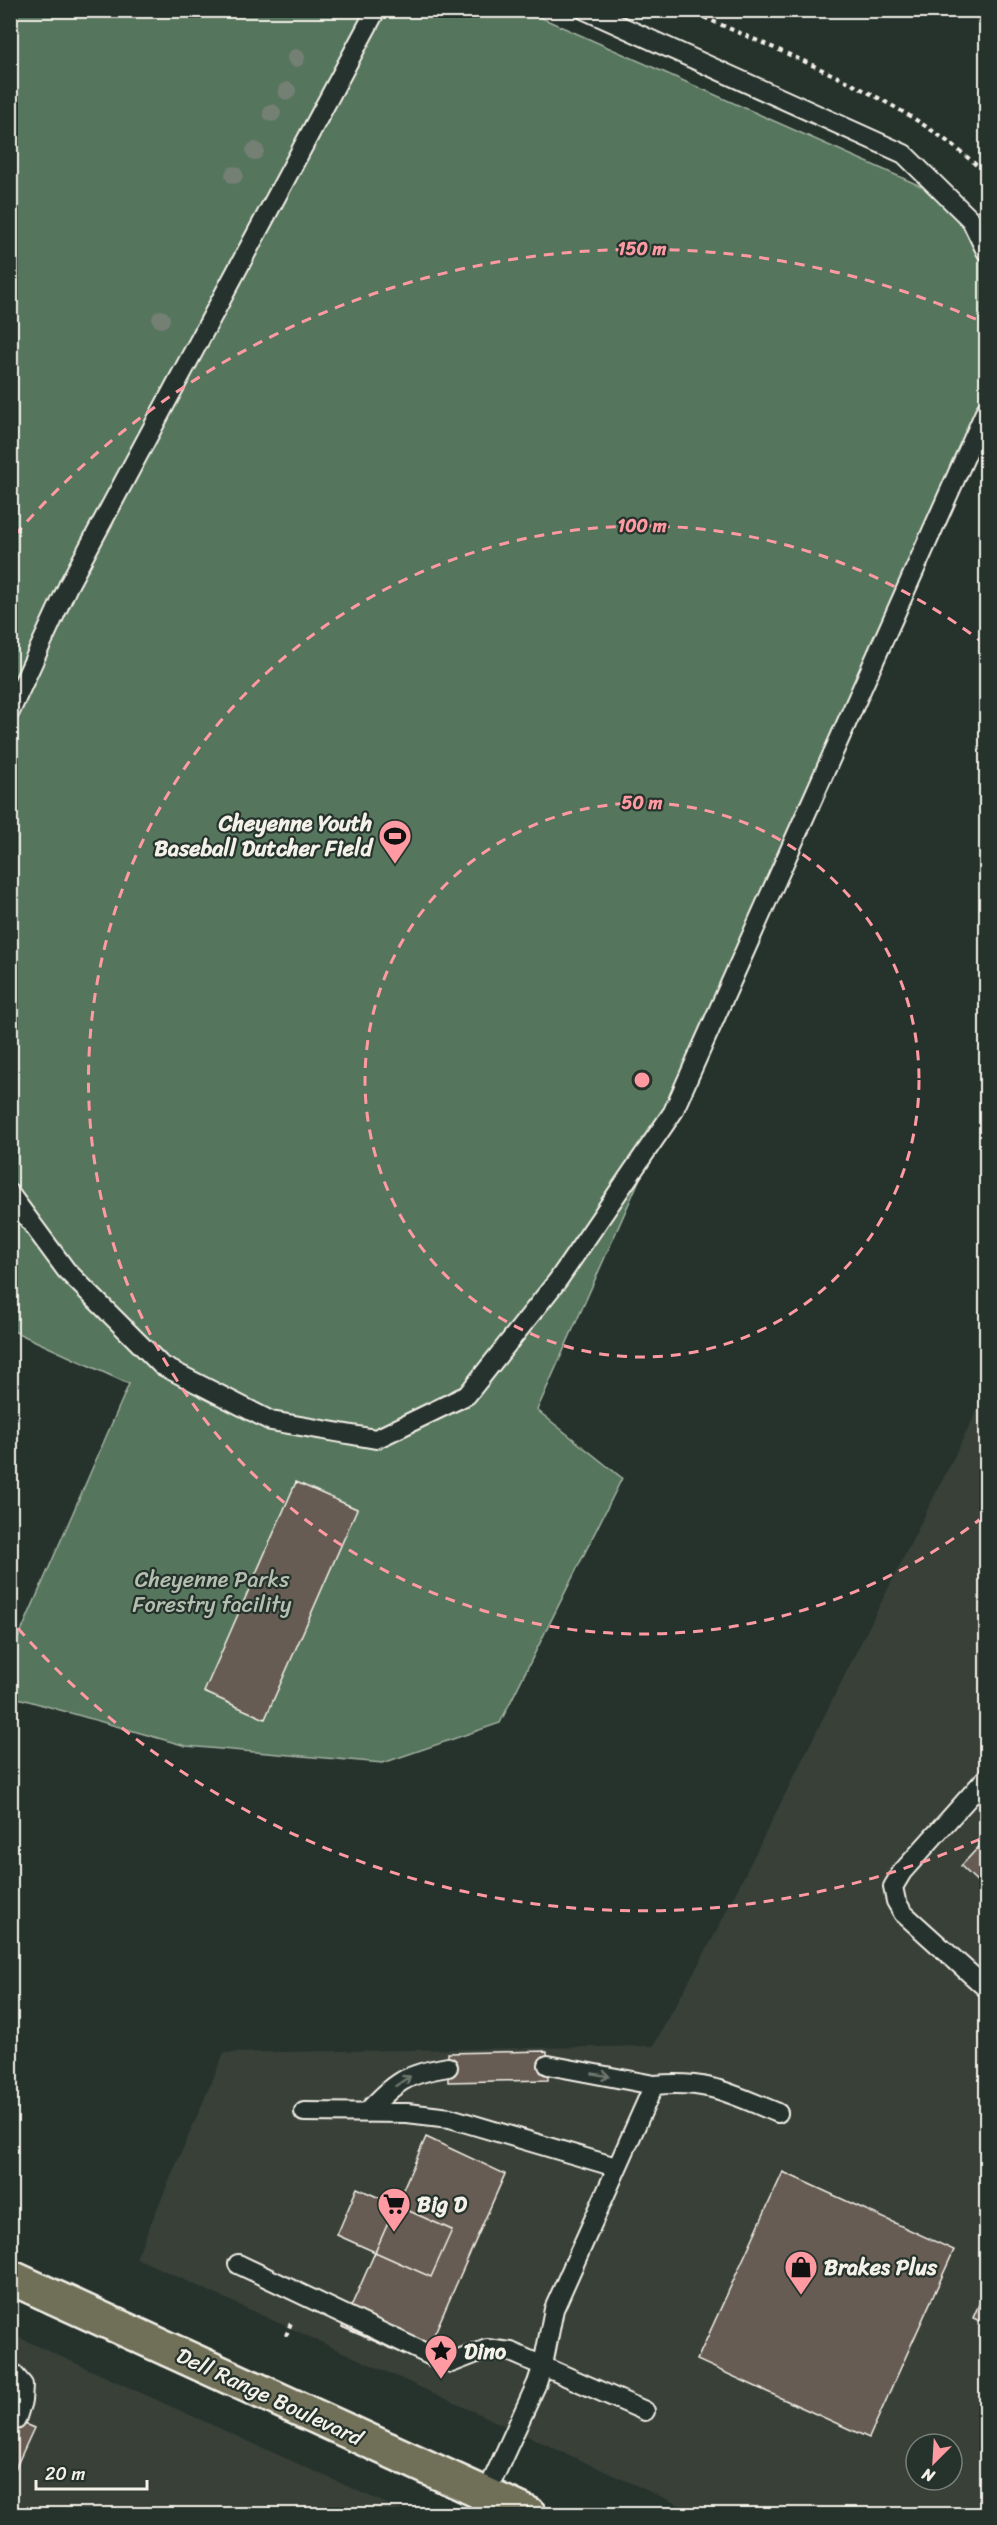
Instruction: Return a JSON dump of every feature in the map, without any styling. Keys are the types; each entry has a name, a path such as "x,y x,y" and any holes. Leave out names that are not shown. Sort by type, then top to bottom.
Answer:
{"main road":[{"name":"Dell Range Boulevard","path":"10,2277 482,2505 529,2514"}],"lane":[{"path":"10,712 68,586 376,10"},
{"path":"585,10 904,154 971,220 987,251"},
{"path":"10,1194 66,1270 161,1365 271,1421 376,1439 467,1395 558,1280 673,1112 987,410"},
{"path":"987,1778 902,1872 893,1887 896,1901 903,1913 987,1988"},
{"path":"548,2065 654,2085 684,2082 714,2086 778,2113"},
{"path":"366,2113 403,2079 418,2072 448,2067"},
{"path":"482,2505 543,2365 554,2309 654,2085"},
{"path":"304,2112 407,2113 450,2118 616,2167"},
{"path":"238,2264 440,2360 451,2362 487,2349 500,2349 543,2365 645,2411"},
{"path":"10,2370 23,2385 22,2401 16,2420"}],"path":[{"path":"688,10 884,100 944,138 987,174"}],"shaded area":[{"path":"986,1393 986,2514 699,2514 136,2258 224,2053 653,2046 714,1936"},
{"path":"11,2334 409,2514 11,2514"}],"green space":[{"name":"Cheyenne Youth Baseball Dutcher Field","path":"11,11 526,11 986,215 986,400 537,1410 622,1478 500,1723 383,1763 186,1746 11,1696 11,1655 129,1384 11,1330"}],"building":[{"path":"296,1482 357,1509 265,1719 204,1692"},
{"path":"986,1839 986,1890 961,1866"},
{"path":"547,2051 548,2080 448,2082 448,2053"},
{"path":"426,2137 505,2174 422,2362 342,2327"},
{"path":"783,2172 954,2250 869,2438 697,2360"},
{"name":"Big D","path":"357,2188 452,2230 431,2277 337,2235"},
{"path":"986,2288 986,2324 973,2318"},
{"path":"10,2418 34,2428 10,2480"}],"waterway":[{"path":"973,10 986,20"}],"place":[{"name":"Cheyenne Youth Baseball Dutcher Field","path":"395,865"},
{"name":"Big D","path":"394,2233"},
{"name":"Brakes Plus","path":"801,2296"},
{"name":"Dino","path":"441,2380"}],"park label":[{"name":"Cheyenne Parks Forestry facility","path":"212,1592"}]}
